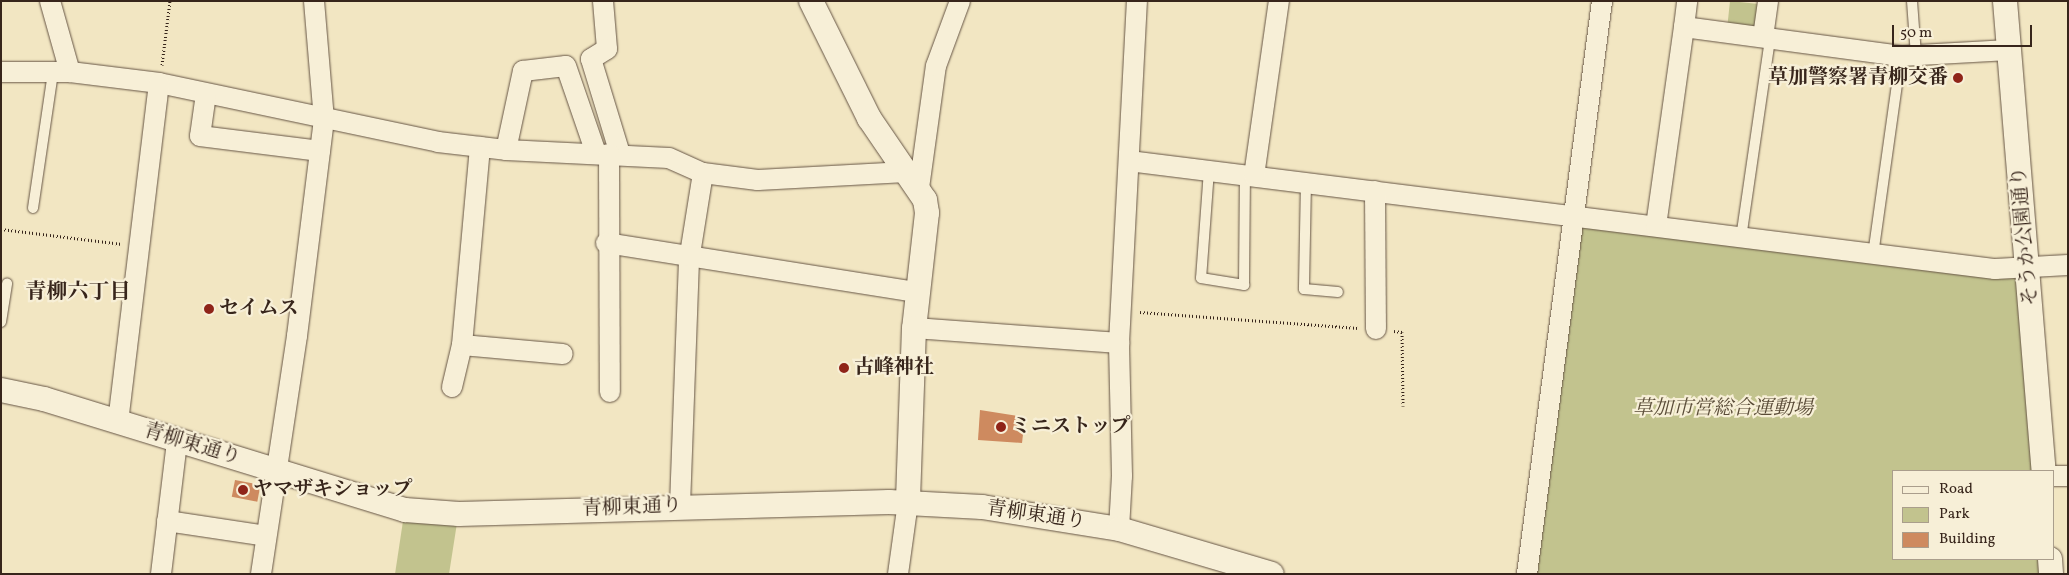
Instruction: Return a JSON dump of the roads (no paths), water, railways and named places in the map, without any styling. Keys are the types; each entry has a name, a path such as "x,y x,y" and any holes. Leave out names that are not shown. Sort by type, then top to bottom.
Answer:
{"street":[{"path":"50,1 61,72"},
{"path":"261,574 275,471 297,336 324,120 314,1"},
{"path":"603,1 607,50 591,59 608,154 610,392"},
{"path":"811,1 869,118 913,180 927,214 916,292 908,502 898,574"},
{"path":"913,180 936,66 960,1"},
{"path":"1119,529 1122,476 1119,343 1137,1"},
{"path":"1250,175 1279,1"},
{"path":"1526,574 1602,1"},
{"path":"1656,226 1687,1"},
{"path":"1766,38 1768,1"},
{"name":"そうか公園通り","path":"2005,1 2029,268 2044,470"},
{"path":"1684,27 1909,55 2009,50"},
{"path":"506,150 523,71 566,66 608,154"},
{"path":"1,72 61,72 159,83 324,120 480,147 669,158 703,173 758,180 913,180"},
{"path":"118,422 159,83"},
{"path":"206,94 200,136 320,151"},
{"path":"452,387 462,345 480,147"},
{"path":"1129,161 1375,190 1873,255 1995,269 2068,265"},
{"path":"680,506 689,255 703,173"},
{"path":"1375,190 1376,329"},
{"path":"608,243 916,292"},
{"path":"914,328 1119,343"},
{"path":"462,345 563,354"},
{"name":"青柳東通り","path":"1,390 44,399 379,504 430,514 680,506 908,502 1023,512 1119,529 1249,570 1272,574"},
{"path":"161,574 176,441"},
{"path":"2054,476 2068,476"},
{"path":"167,521 266,536"},
{"path":"2050,560 2051,574"}],"lane":[{"path":"1873,255 1909,55 1912,1"},
{"path":"1741,238 1766,38"},
{"path":"33,208 61,72"},
{"path":"1209,170 1201,278 1244,285 1250,175"},
{"path":"1306,182 1304,289 1338,292"},
{"path":"1,322 7,283"}],"place":[{"name":"草加警察署青柳交番","path":"1958,78"},
{"name":"セイムス","path":"209,309"},
{"name":"古峰神社","path":"844,368"},
{"name":"ミニストップ","path":"1001,427"},
{"name":"ヤマザキショップ","path":"243,490"}],"district":[{"name":"青柳六丁目","path":"78,293"}],"park label":[{"name":"草加市営総合運動場","path":"1723,409"}]}
